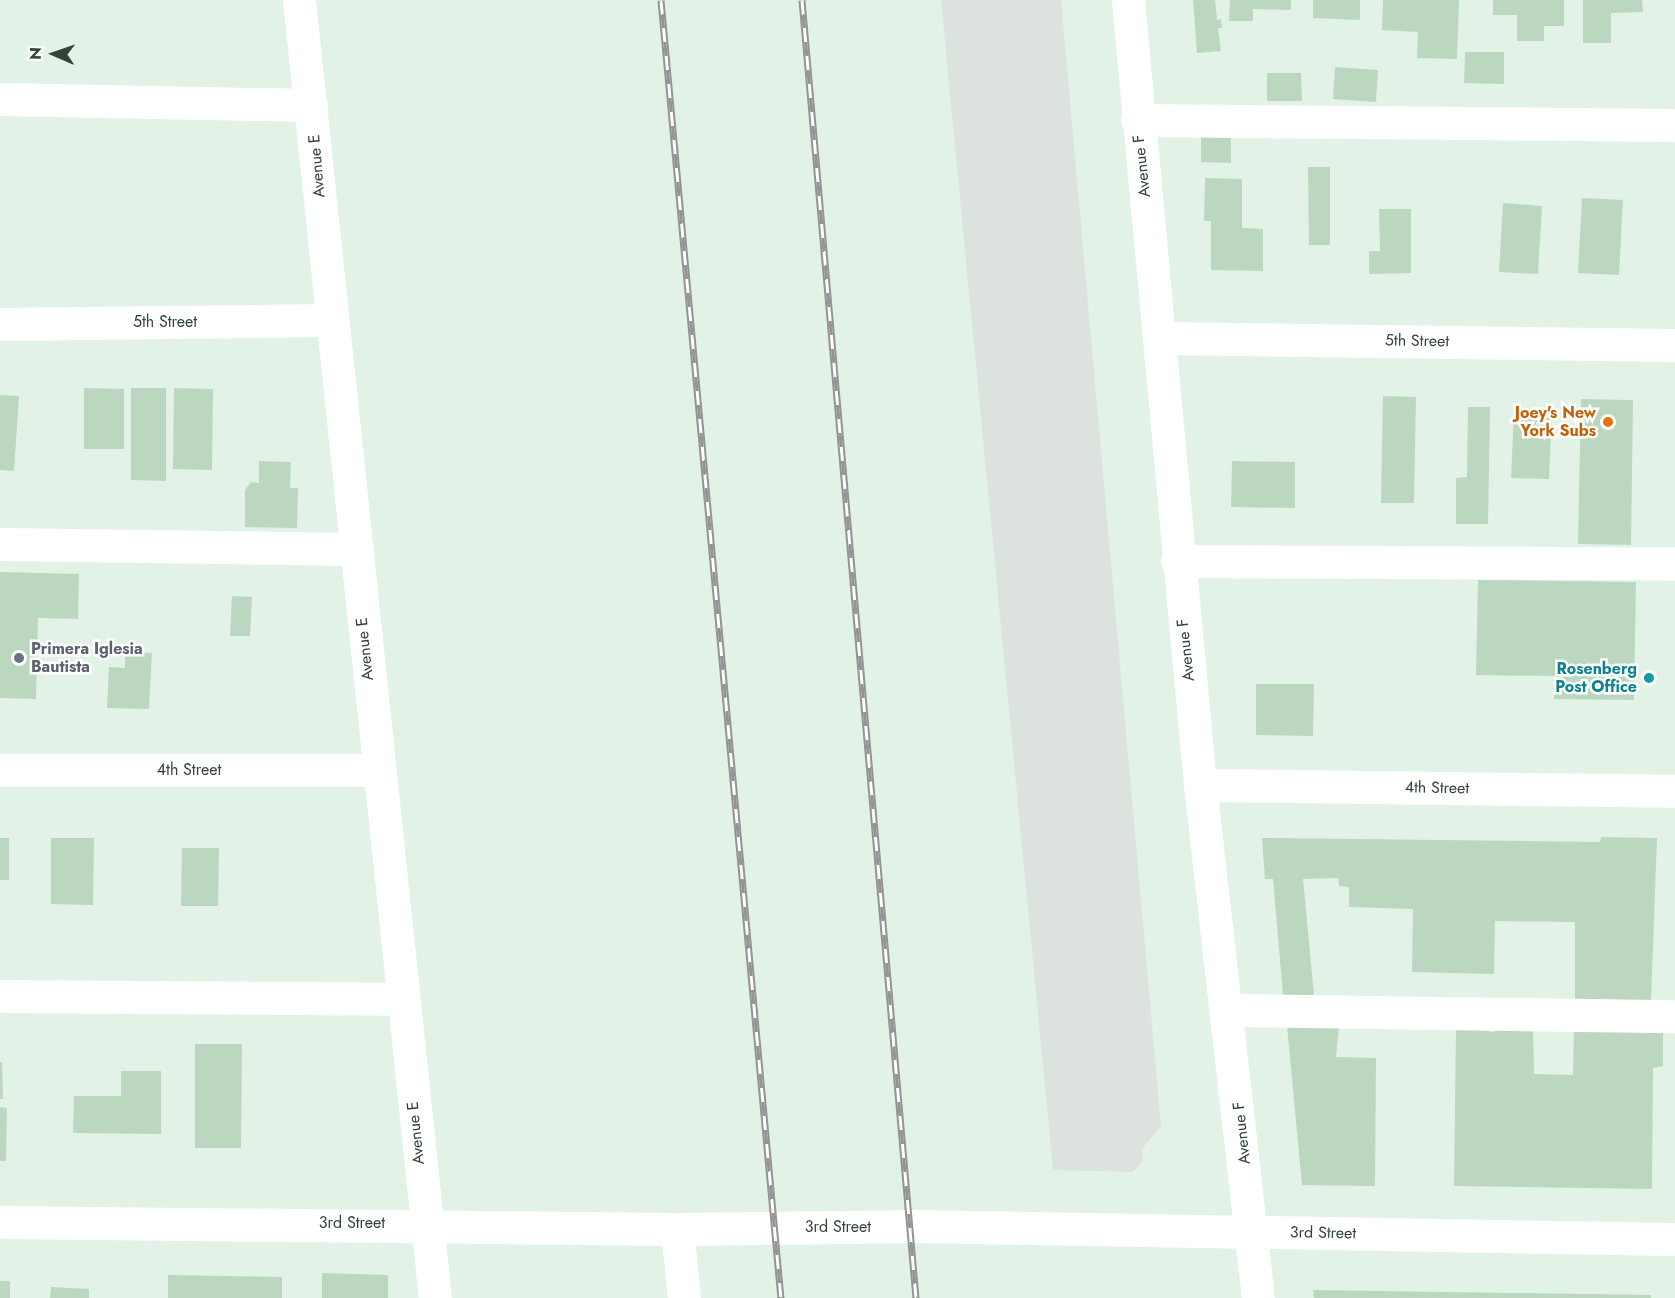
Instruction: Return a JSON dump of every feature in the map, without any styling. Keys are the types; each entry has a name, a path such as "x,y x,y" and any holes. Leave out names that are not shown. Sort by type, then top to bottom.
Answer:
{"street":[{"name":"Avenue E","path":"299,0 435,1298"},
{"name":"Avenue F","path":"1128,0 1137,120 1160,338 1177,561 1200,785 1253,1232 1258,1298"},
{"path":"0,99 311,105"},
{"path":"1137,120 1675,125"},
{"name":"5th Street","path":"0,324 331,320"},
{"name":"5th Street","path":"1160,338 1675,345"},
{"path":"0,544 355,549"},
{"path":"1177,561 1675,564"},
{"name":"4th Street","path":"0,770 378,770"},
{"name":"4th Street","path":"1200,785 1675,791"},
{"path":"0,996 402,999"},
{"path":"1228,1010 1675,1016"},
{"name":"3rd Street","path":"0,1222 426,1223 677,1229 909,1226 1675,1239"},
{"path":"677,1229 684,1298"}],"shaded area":[{"path":"941,0 1061,0 1161,1126 1142,1149 1143,1161 1133,1172 1053,1170"}],"building":[{"path":"1193,0 1215,0 1217,20 1221,19 1222,28 1218,28 1221,51 1197,53"},
{"path":"1230,0 1291,0 1291,10 1253,9 1253,21 1229,21"},
{"path":"1313,0 1360,0 1360,20 1313,18"},
{"path":"1383,0 1459,0 1457,59 1417,58 1418,32 1382,30"},
{"path":"1493,0 1564,0 1564,26 1544,26 1544,41 1517,41 1517,15 1493,15"},
{"path":"1583,0 1642,0 1643,12 1611,13 1611,43 1583,43"},
{"path":"1465,52 1504,52 1504,84 1464,83"},
{"path":"1335,67 1378,70 1376,102 1333,99"},
{"path":"1267,73 1301,73 1302,101 1267,101"},
{"path":"1201,129 1231,130 1231,163 1201,162"},
{"path":"1308,167 1330,167 1330,245 1309,245"},
{"path":"1205,178 1242,179 1242,228 1263,229 1263,271 1211,270 1211,221 1204,221"},
{"path":"1582,198 1623,200 1619,275 1578,273"},
{"path":"1503,203 1542,206 1538,274 1499,272"},
{"path":"1379,209 1411,209 1411,273 1369,274 1369,251 1380,251"},
{"path":"84,388 124,389 124,449 84,449"},
{"path":"131,388 166,388 166,481 131,480"},
{"path":"174,388 213,389 212,470 173,469"},
{"path":"0,395 19,396 14,471 0,470"},
{"path":"1383,396 1416,397 1414,503 1381,503"},
{"path":"1581,399 1633,400 1631,545 1578,544"},
{"path":"1468,407 1490,407 1488,524 1456,524 1456,478 1467,477"},
{"path":"1514,412 1552,413 1549,479 1511,478"},
{"path":"259,461 291,462 290,488 298,488 297,528 245,527 245,490 251,482 259,483"},
{"path":"1232,461 1295,462 1295,508 1231,507"},
{"name":"Primera Iglesia Bautista","path":"0,572 79,574 78,619 38,618 36,699 0,698"},
{"path":"1478,580 1636,582 1634,700 1554,699 1555,676 1476,675"},
{"path":"232,596 252,597 250,636 230,636"},
{"path":"125,652 152,653 149,709 107,708 109,667 125,668"},
{"path":"1256,684 1314,684 1313,736 1256,735"},
{"path":"1601,837 1657,838 1651,1001 1575,999 1575,922 1495,921 1494,974 1412,972 1413,909 1349,907 1349,887 1339,886 1338,878 1303,879 1314,995 1283,995 1273,879 1265,879 1262,838 1600,842"},
{"path":"0,838 9,838 9,880 0,880"},
{"path":"51,838 94,838 93,905 51,904"},
{"path":"182,848 219,848 218,906 181,906"},
{"path":"1287,1026 1339,1026 1336,1057 1376,1058 1375,1186 1302,1185"},
{"path":"1456,1027 1494,1032 1494,1027 1533,1028 1534,1074 1573,1075 1574,1028 1663,1031 1663,1066 1653,1068 1652,1189 1454,1186"},
{"path":"195,1044 242,1044 241,1148 195,1148"},
{"path":"0,1062 2,1062 3,1099 0,1099"},
{"path":"121,1071 161,1071 161,1134 73,1133 74,1096 121,1096"},
{"path":"0,1107 7,1108 6,1161 0,1161"},
{"path":"322,1273 388,1275 388,1298 322,1298"},
{"path":"168,1275 282,1277 282,1298 168,1298"},
{"path":"0,1281 10,1281 10,1298 0,1298"},
{"path":"51,1287 89,1289 89,1298 50,1298"},
{"path":"1313,1290 1651,1295 1651,1298 1314,1298"}],"railway":[{"path":"661,0 781,1298"},
{"path":"802,0 916,1298"}],"place":[{"name":"Joey's New York Subs","path":"1608,422"},
{"name":"Primera Iglesia Bautista","path":"19,658"},
{"name":"Rosenberg Post Office","path":"1649,678"}]}
